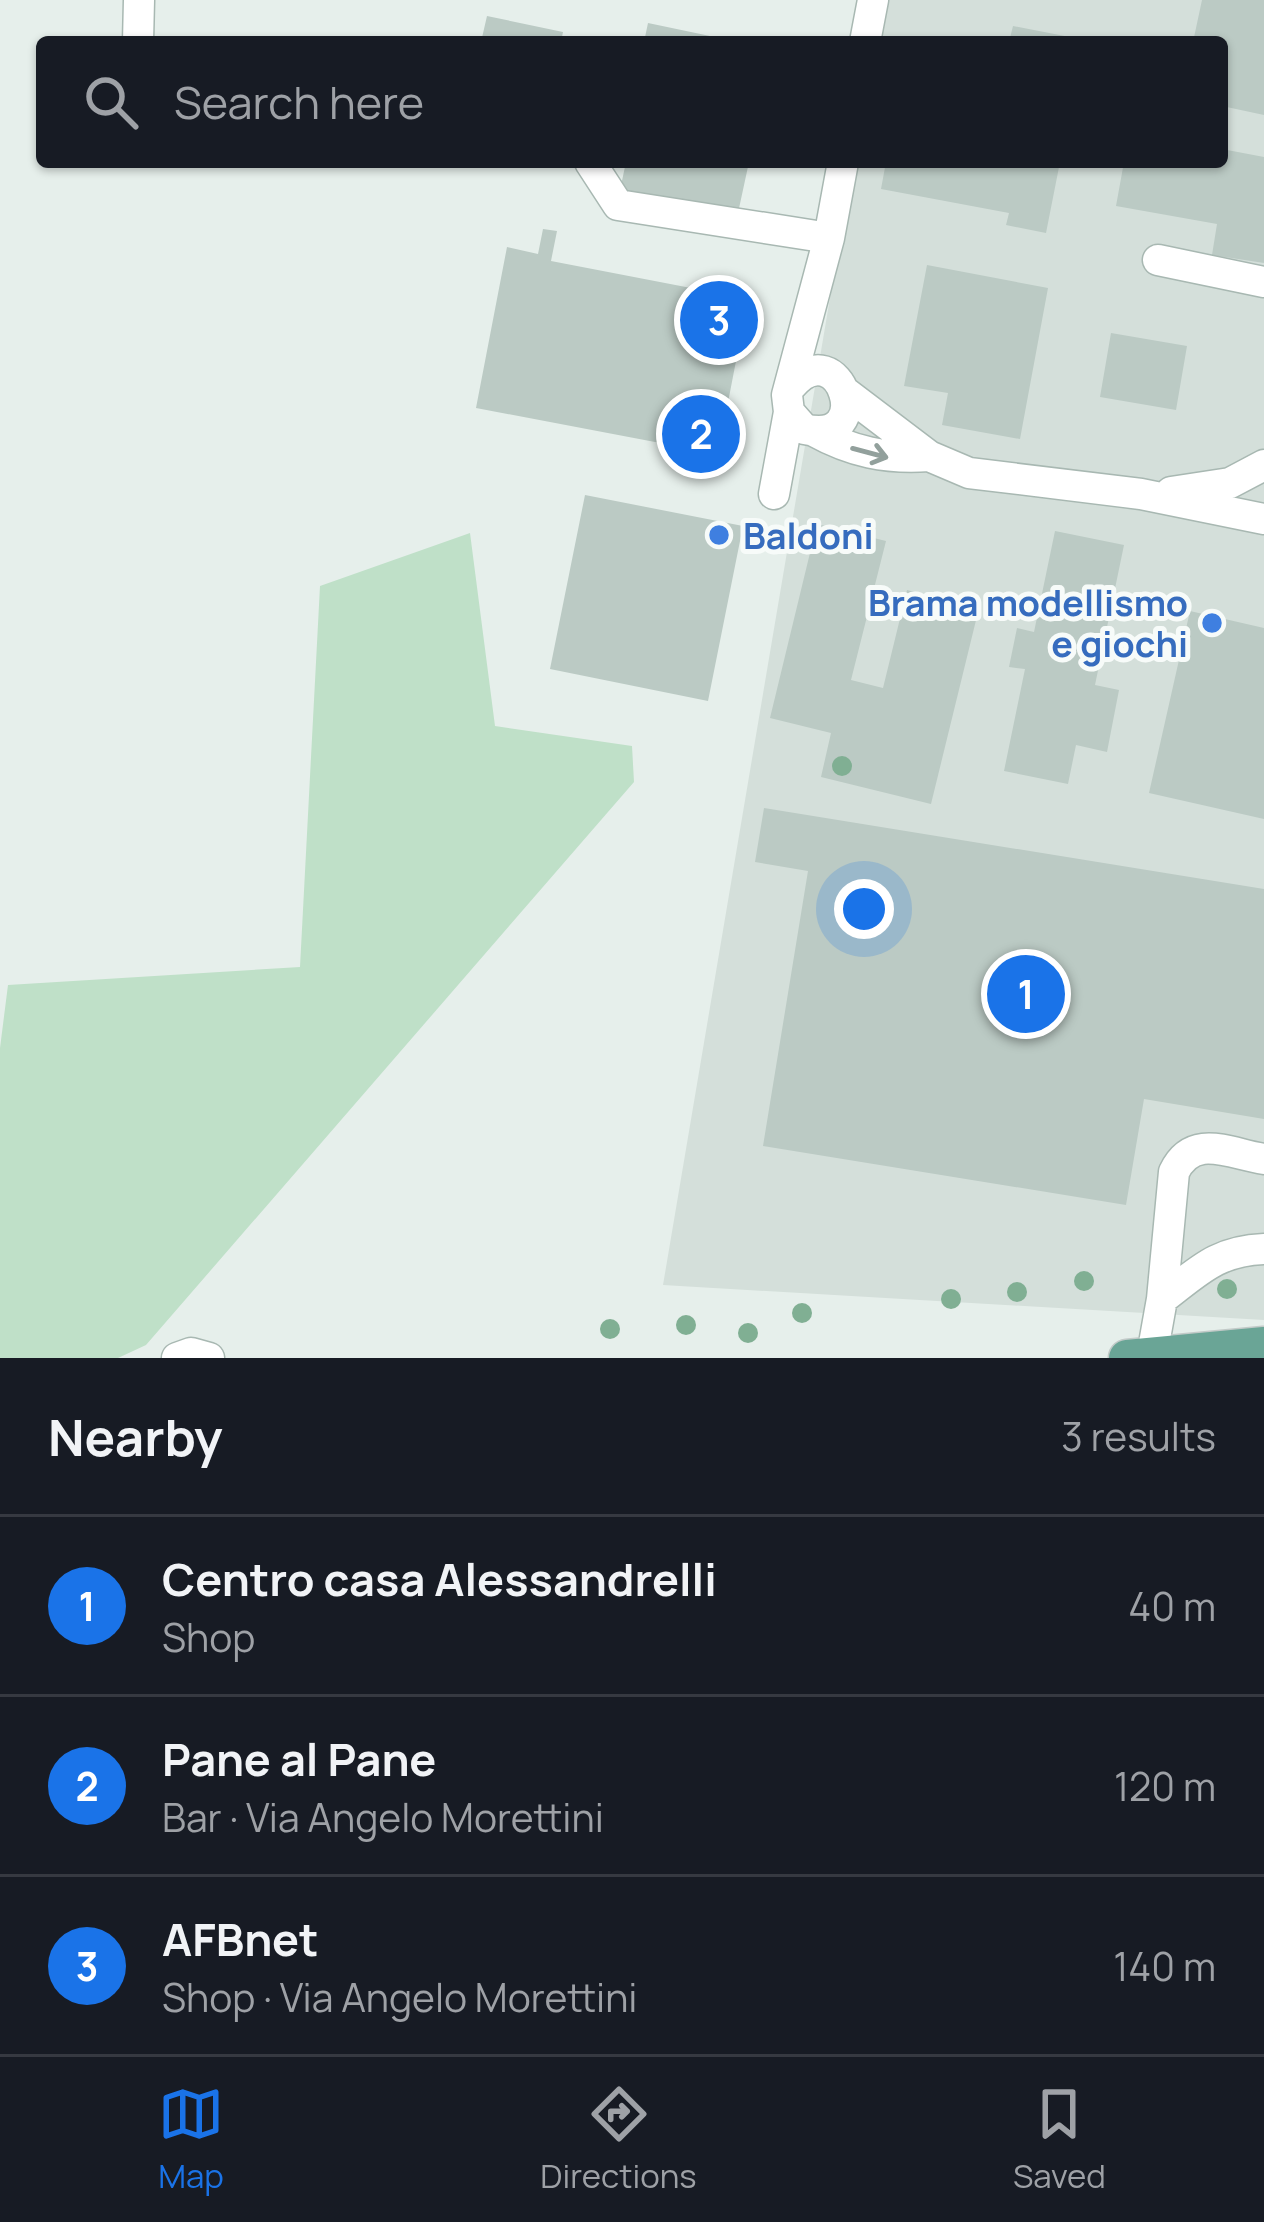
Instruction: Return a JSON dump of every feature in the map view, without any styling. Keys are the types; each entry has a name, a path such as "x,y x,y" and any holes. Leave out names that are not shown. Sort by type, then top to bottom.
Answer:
{"main road":[{"path":"1139,1357 1264,1345"}],"street":[{"path":"138,36 139,0"},
{"path":"866,36 873,0"},
{"path":"594,168 618,205 829,238"},
{"path":"799,414 818,270 842,168"},
{"path":"1158,260 1264,282"},
{"path":"799,414 833,427 840,421 818,270"},
{"path":"777,481 799,414 806,373 836,383 929,456 969,473 1141,494 1264,519"},
{"path":"799,414 838,444 892,459 929,456"},
{"path":"1141,494 1230,483 1264,465"},
{"path":"1139,1357 1162,1299 1174,1172 1180,1159 1209,1146 1264,1159"},
{"path":"1162,1299 1234,1250 1264,1249"},
{"path":"177,1358 191,1353 209,1358"}],"shaded area":[{"path":"881,0 1264,0 1264,1320 663,1285 852,168 1228,168 1228,36 875,36"}],"green space":[{"path":"470,533 495,726 632,746 634,782 146,1345 118,1358 0,1358 0,1048 8,985 300,967 320,586"}],"building":[{"path":"1202,0 1264,0 1264,115 1228,107 1228,36 1194,36"},
{"path":"487,16 563,32 562,36 482,36"},
{"path":"648,23 710,36 645,36"},
{"path":"1013,26 1064,36 1010,36"},
{"path":"1228,150 1264,157 1264,263 1212,255 1217,224 1116,206 1123,168 1228,168"},
{"path":"625,168 748,168 738,213 620,190"},
{"path":"885,168 1059,168 1046,233 1006,225 1009,213 881,189"},
{"path":"543,229 557,231 551,261 748,299 718,454 476,408 507,247 538,254"},
{"path":"927,265 1048,288 1020,439 942,425 948,393 904,386"},
{"path":"1111,333 1187,346 1176,410 1100,397"},
{"path":"585,495 743,526 708,701 550,669"},
{"path":"817,524 886,541 851,680 883,688 907,590 979,608 931,804 821,777 831,733 770,718"},
{"path":"1055,531 1124,545 1095,685 1119,690 1107,752 1076,745 1068,784 1004,771 1025,669 1009,667 1017,628 1034,632"},
{"path":"1190,611 1264,628 1264,819 1149,793"},
{"path":"764,808 1264,889 1264,1119 1144,1099 1126,1205 763,1146 808,871 755,862"}],"place":[{"name":"AFBnet","path":"719,320"},
{"name":"Pane al Pane","path":"701,434"},
{"name":"Baldoni","path":"719,535"},
{"name":"Brama modellismo e giochi","path":"1212,623"},
{"name":"Centro casa Alessandrelli","path":"1026,994"}]}
